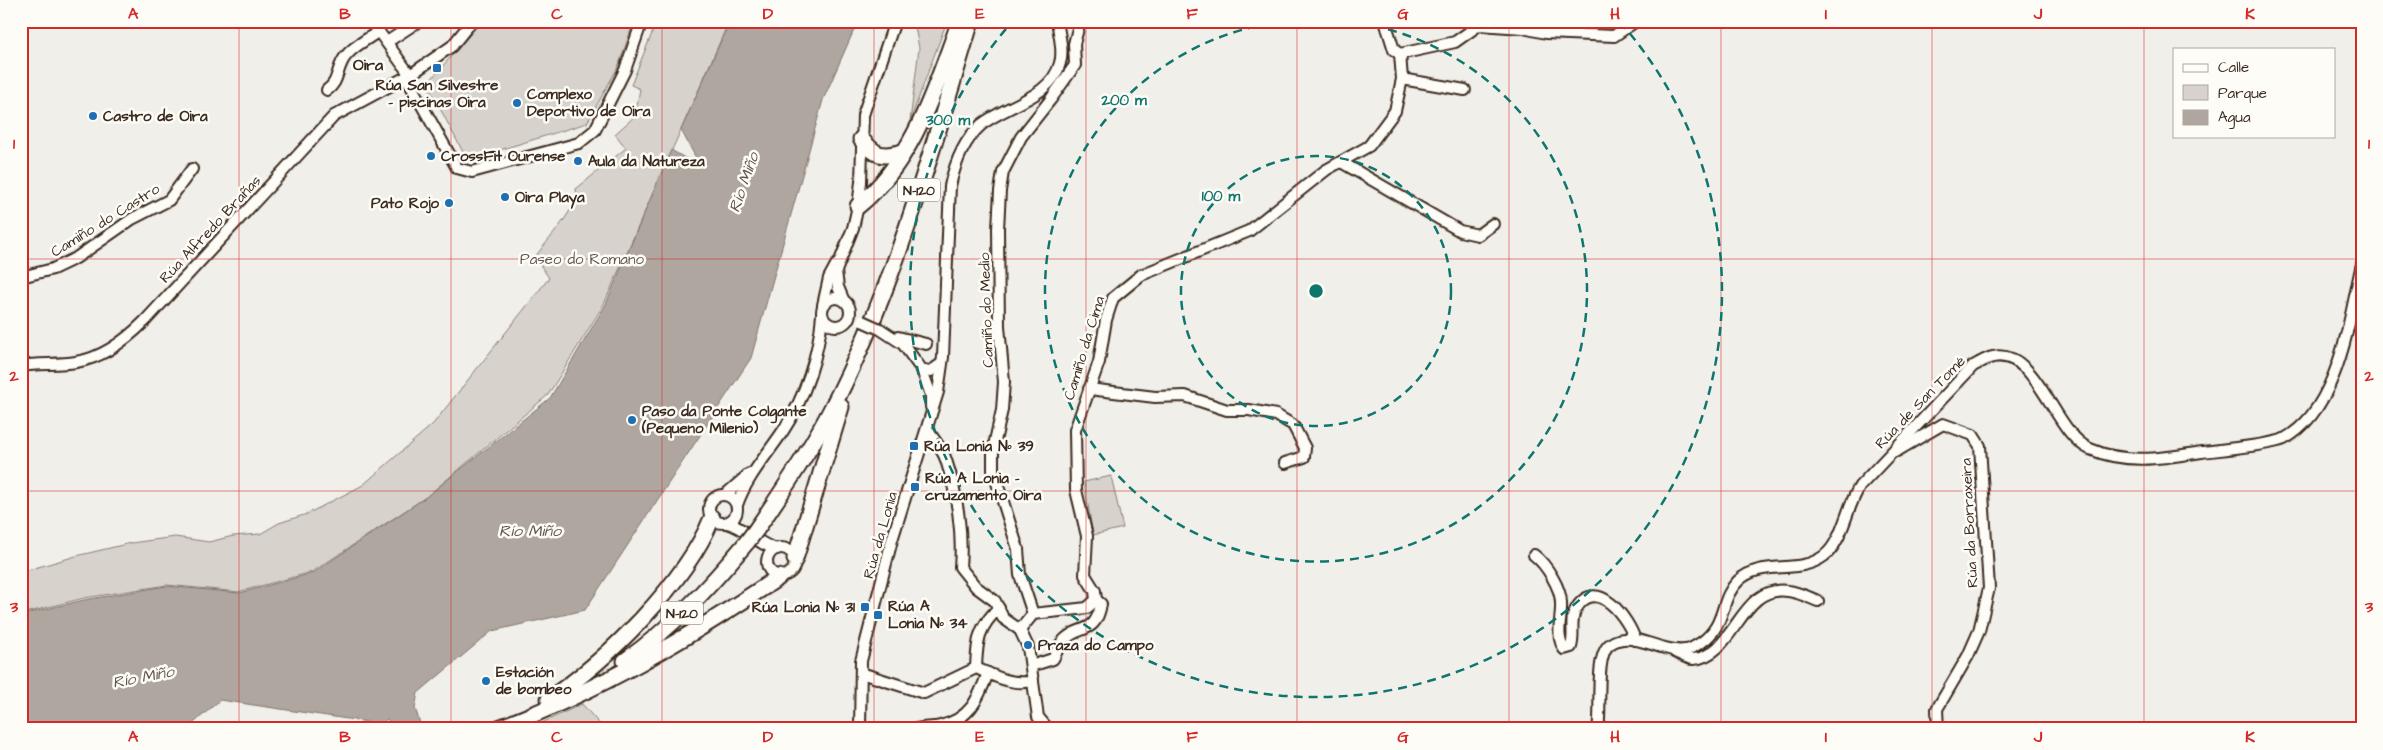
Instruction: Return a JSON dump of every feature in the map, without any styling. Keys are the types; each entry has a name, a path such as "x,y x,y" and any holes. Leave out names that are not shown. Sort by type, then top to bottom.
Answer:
{"highway":[{"path":"858,206 872,192 902,152 926,113 960,21"},
{"name":"N-120","path":"496,729 516,722 558,702 607,674 660,634 703,593 753,537 806,454 832,408 858,355 884,292 926,169 971,21"},
{"path":"861,138 873,151 881,156 902,152"},
{"path":"795,559 797,545 858,355"},
{"path":"516,722 572,684 627,634 681,570 703,539 712,518"},
{"path":"558,702 588,691 700,628 779,577"}],"street":[{"path":"371,21 387,42 408,76 457,168 472,172 580,143 595,130 625,70 642,21"},
{"path":"387,42 419,21"},
{"name":"Rúa Alfredo Brañas","path":"21,366 83,361 105,352 127,338 145,321 334,116 408,76 452,46 472,21"},
{"path":"814,358 829,278 853,228 858,206 861,182 863,115 895,21"},
{"path":"1057,21 1061,61 1057,73 1065,80"},
{"name":"Camiño do Medio","path":"1034,614 1020,574 1018,549 992,470 992,450 1002,410 1004,382 999,326 998,229 1000,192 1004,172 1021,137 1075,65 1074,44 1080,21"},
{"name":"Camiño da Cima","path":"1096,600 1095,591 1085,575 1087,536 1076,490 1075,430 1099,362 1106,320 1113,298 1141,275 1250,231 1296,192 1326,170 1369,146 1395,111 1402,79 1400,54 1394,50 1385,21"},
{"path":"1400,54 1455,42 1479,26 1614,36 1636,21"},
{"path":"327,90 335,84 342,60 361,43 379,31"},
{"name":"Rúa da Lonia","path":"860,729 861,661 892,540 928,430 938,392 942,359 950,186 960,152 969,138 981,126 1039,91 1052,81 1057,73"},
{"path":"1402,79 1465,90"},
{"path":"1341,162 1460,231 1478,235 1493,224"},
{"name":"Camiño do Castro","path":"21,277 53,269 76,258 132,219 169,200 192,169"},
{"path":"840,258 836,271 837,280 850,316 845,323"},
{"name":"Rúa de San Tomé","path":"1598,729 1601,664 1604,651 1610,644 1619,640 1635,640 1665,648 1685,650 1698,645 1712,635 1718,626 1729,595 1737,582 1748,573 1761,568 1794,567 1812,562 1824,556 1842,530 1850,500 1860,486 1973,366 1994,356 2014,359 2031,374 2067,432 2088,449 2117,457 2147,460 2283,440 2307,421 2327,392 2340,354 2362,264"},
{"path":"823,304 834,297 846,303 862,321 907,340 938,347 942,359 935,370 919,365 903,344 880,329"},
{"path":"822,315 826,322 834,326"},
{"path":"919,365 918,349 928,344 939,333 944,319"},
{"path":"727,523 734,518 741,493 791,417 814,358 829,331 834,326 862,321"},
{"name":"Rúa da Lonia","path":"919,365 930,395 932,410"},
{"path":"1089,389 1155,397 1185,396 1227,410 1249,410 1276,415 1292,425 1305,448 1304,457 1285,463"},
{"name":"Rúa da Borraxeira","path":"1886,458 1943,424 1973,436 1980,446 1989,588 1979,632 1968,656 1937,709 1938,729"},
{"path":"928,430 946,459 958,513 961,552 960,567 976,587 996,601 1003,618 1020,630 1028,647 1038,717 1048,729"},
{"path":"725,495 732,498 753,537 767,560 768,569 779,577 792,572 795,559 790,551 777,548 753,537 727,523 718,523 712,518 709,504 715,497 725,495 759,465"},
{"path":"767,560 770,553 777,548"},
{"path":"1534,555 1555,582 1561,600 1559,629 1560,642 1564,649 1569,649 1572,643 1572,620 1577,607 1588,598 1594,597 1610,602 1620,611 1631,627 1635,640"},
{"path":"1665,648 1691,659 1708,655 1724,640 1742,614 1761,595 1788,590 1818,600"},
{"path":"1020,630 1034,614 1087,608 1096,600 1101,604 1099,615 1093,626 1063,641 1053,659 1031,666"},
{"path":"976,668 977,640 987,618 999,608"},
{"path":"861,674 924,693 976,668 1006,681 1021,684 1033,680"},
{"path":"916,729 930,725 938,726 961,717 972,709 980,696 988,673"}],"green space":[{"name":"Complexo Deportivo de Oira","path":"482,21 634,21 618,67 587,123 474,158 463,152 427,84"},
{"name":"Paseo do Romano","path":"657,21 729,21 604,304 548,395 426,497 312,572 238,592 167,585 84,598 21,614 21,572 131,543 175,537 209,542 233,536 260,534 279,523 307,514 363,485 433,424 549,278 535,257 568,214 576,196 576,189 626,148 615,134 635,116 640,89 631,85"},
{"path":"914,21 947,21 910,121 919,48"},
{"path":"1111,476 1123,528 1093,535 1084,482"},
{"path":"582,704 604,729 529,729"}],"water":[{"name":"Río Miño","path":"730,21 858,21 823,100 751,358 585,610 492,631 418,693 415,708 422,729 394,729 387,719 381,724 220,700 187,729 21,729 21,615 84,600 166,586 240,593 313,573 426,497 550,398 606,304 671,150 692,162 696,158 681,130"}],"place":[{"name":"Rúa San Silvestre - piscinas Oira","path":"437,68"},
{"name":"Complexo Deportivo de Oira","path":"517,103"},
{"name":"Castro de Oira","path":"93,116"},
{"name":"CrossFit Ourense","path":"431,156"},
{"name":"Aula da Natureza","path":"578,161"},
{"name":"Oira Playa","path":"505,197"},
{"name":"Pato Rojo","path":"449,203"},
{"name":"Paso da Ponte Colgante (Pequeno Milenio)","path":"632,420"},
{"name":"Rúa Lonia Nº 39","path":"914,446"},
{"name":"Rúa A Lonia - cruzamento Oira","path":"915,487"},
{"name":"Rúa Lonia Nº 31","path":"865,607"},
{"name":"Rúa A Lonia Nº 34","path":"878,615"},
{"name":"Praza do Campo","path":"1028,645"},
{"name":"Estación de bombeo","path":"486,681"}],"district":[{"name":"Oira","path":"368,64"}]}
